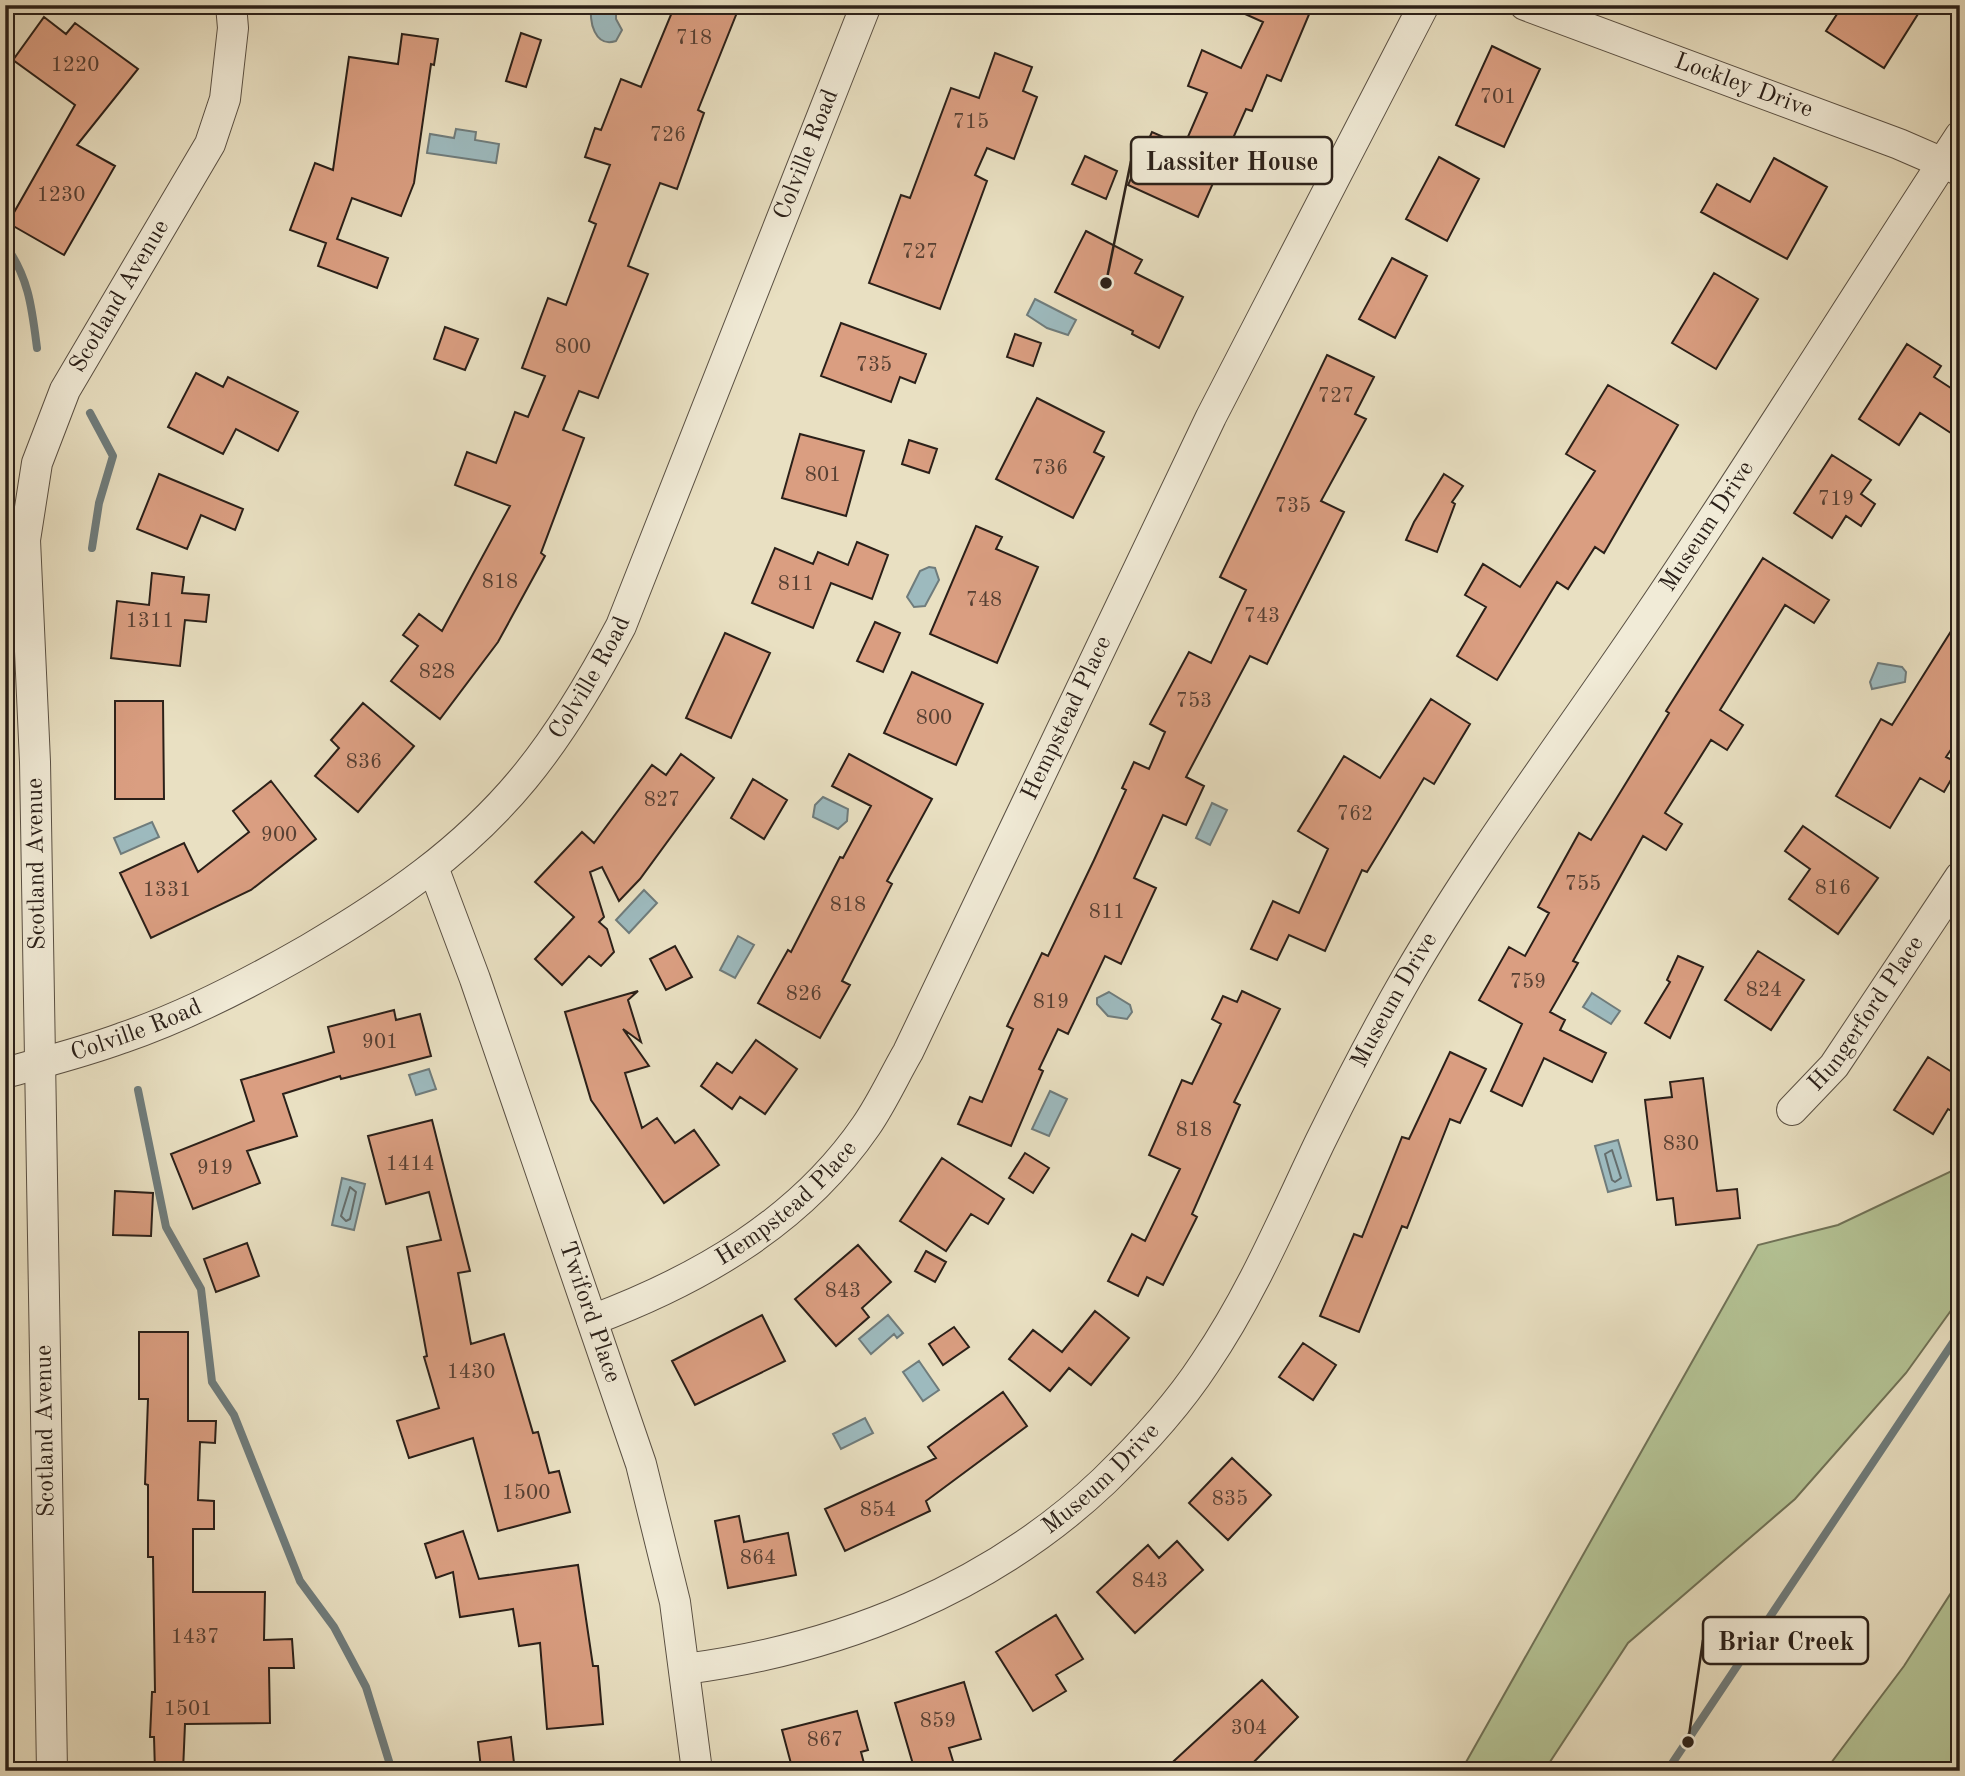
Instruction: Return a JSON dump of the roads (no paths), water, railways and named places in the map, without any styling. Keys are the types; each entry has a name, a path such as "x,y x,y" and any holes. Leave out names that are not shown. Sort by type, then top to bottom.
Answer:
{"street":[{"name":"Scotland Avenue","path":"52,1771 35,754 25,540 37,463 65,390 210,144 225,99 233,28 231,5"},
{"name":"Colville Road","path":"5,1073 123,1038 237,989 374,911 433,867 470,835 524,779 597,673 621,626 866,5"},
{"name":"Hempstead Place","path":"592,1320 652,1297 741,1247 814,1188 866,1126 908,1052 1211,417 1424,5"},
{"name":"Lockley Drive","path":"1525,5 1951,166"},
{"name":"Museum Drive","path":"685,1669 769,1656 853,1632 927,1600 988,1568 1055,1523 1103,1482 1165,1418 1203,1367 1236,1314 1356,1071 1407,976 1472,874 1951,166 1960,136"},
{"name":"Twiford Place","path":"433,867 473,971 658,1521 675,1602 697,1771"},
{"name":"Hungerford Place","path":"1792,1110 1834,1066 1960,877"}],"water":[{"path":"592,5 616,5 616,19 622,30 616,41 603,41 598,37 592,25"},
{"path":"456,129 476,132 475,140 499,144 496,163 427,153 430,134 454,138"},
{"path":"1035,299 1076,320 1068,335 1047,328 1027,315"},
{"path":"929,567 935,568 939,580 925,606 914,607 907,597 920,571"},
{"path":"1878,663 1902,667 1906,672 1905,682 1872,689 1870,682"},
{"path":"823,797 848,809 847,821 838,829 813,817 815,805"},
{"path":"1212,803 1227,810 1210,845 1196,838"},
{"path":"152,822 159,837 121,854 114,838"},
{"path":"644,890 657,903 629,933 616,920"},
{"path":"738,936 754,945 735,978 720,970"},
{"path":"1109,992 1130,1005 1132,1012 1127,1019 1108,1016 1097,1004 1097,998"},
{"path":"1592,993 1620,1011 1611,1024 1583,1007"},
{"path":"429,1069 436,1089 416,1095 409,1075"},
{"path":"1050,1091 1067,1099 1049,1136 1032,1129"},
{"path":"1618,1140 1631,1186 1608,1192 1595,1146"},
{"path":"342,1178 365,1184 354,1230 332,1225"},
{"path":"888,1315 903,1333 897,1338 894,1334 871,1354 859,1339"},
{"path":"919,1361 939,1390 923,1401 903,1372"},
{"path":"865,1418 873,1433 841,1449 833,1434"}],"waterway":[{"path":"5,245 24,281 37,348"},
{"path":"90,413 113,456 99,503 92,548"},
{"path":"138,1090 166,1227 201,1289 212,1382 234,1415 300,1581 334,1627 366,1687 392,1771"},
{"path":"1667,1771 1960,1332"}],"place":[{"name":"Lassiter House","path":"1106,283"},
{"name":"Briar Creek","path":"1688,1742"}]}
